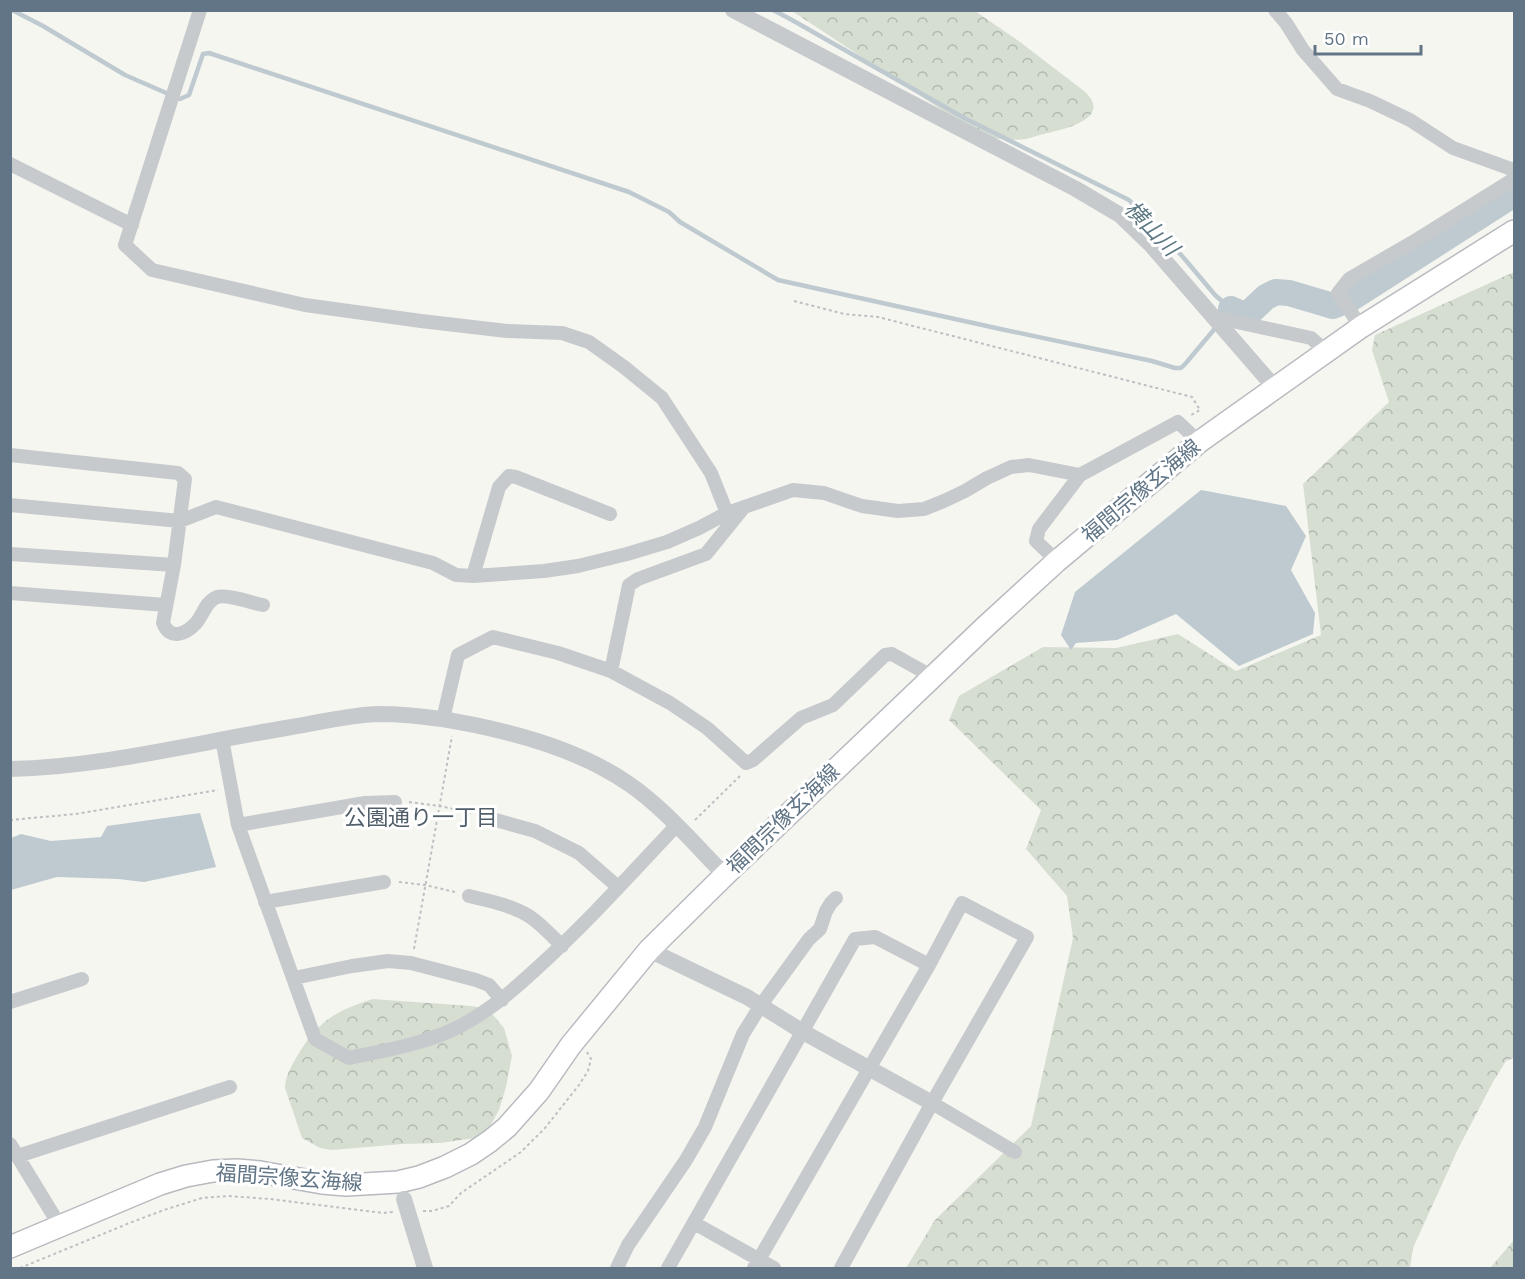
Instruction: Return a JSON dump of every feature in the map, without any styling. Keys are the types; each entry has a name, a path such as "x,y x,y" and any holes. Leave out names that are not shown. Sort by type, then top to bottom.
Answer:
{"main road":[{"name":"福間宗像玄海線","path":"10,1247 160,1184 186,1176 213,1171 237,1170 321,1183 401,1191 419,1177 471,1154 507,1127 539,1091 571,1045 649,950 724,875 1057,561 1199,442 1361,327 1515,231"}],"street":[{"path":"200,10 125,245 152,270 305,305 507,331 562,333 589,342 662,398 711,473 727,513"},
{"path":"733,10 1076,189 1120,215 1150,245 1275,388"},
{"path":"1275,10 1303,50 1337,88 1410,120 1453,148 1515,170"},
{"path":"10,164 132,225"},
{"path":"1361,327 1338,293 1349,279 1515,179"},
{"path":"1214,317 1311,338 1326,351"},
{"path":"1057,561 1036,541 1039,529 1080,475 1178,422 1199,442"},
{"path":"10,455 178,473 185,479 174,565 163,623 166,630 172,634 186,631 197,622 209,602 215,597 222,596 263,605"},
{"path":"10,505 180,521 216,507 433,562 456,575 472,576 544,571 578,566 627,554 667,542 727,513 793,490 824,493 862,506 898,511 924,509 1011,467 1029,465 1080,475"},
{"path":"472,576 499,487 509,476 610,514"},
{"path":"611,671 629,585 638,579 706,554 744,507"},
{"path":"10,554 174,565"},
{"path":"10,593 166,604"},
{"path":"448,719 458,655 492,638 558,653 611,671 679,709 707,728 747,763 801,718 833,705 885,656 892,654 933,676"},
{"path":"10,769 68,765 117,758 356,716 401,715 448,719 538,740 597,764 632,786 724,875"},
{"path":"222,739 238,825 315,1039 349,1058 424,1041 451,1031 486,1012 562,946 618,887 679,829"},
{"path":"238,825 364,803 395,802"},
{"path":"485,817 535,831 570,849 618,887"},
{"path":"265,902 384,882"},
{"path":"469,896 517,910 531,917 562,946"},
{"path":"617,1269 628,1245 686,1160 705,1127 743,1034 809,939 820,929 826,911 836,898"},
{"path":"757,1264 870,1069 962,903 1028,937 932,1103 841,1269"},
{"path":"668,1269 855,939 875,937 929,965"},
{"path":"649,950 747,997 803,1032 1015,1152"},
{"path":"294,978 388,960 411,963 489,985 502,1000"},
{"path":"10,1002 82,979"},
{"path":"60,1226 14,1150 230,1087"},
{"path":"401,1191 425,1269"},
{"path":"694,1223 757,1264 774,1269"}],"path":[{"path":"794,301 844,314 878,316 1192,397 1200,410 1178,422"},
{"path":"411,963 440,806 448,719"},
{"path":"679,829 745,770 747,763"},
{"path":"10,819 76,814 230,788"},
{"path":"395,802 440,806 485,817"},
{"path":"384,882 425,885 469,896"}],"green space":[{"path":"792,11 975,11 1084,91 1092,101 1093,109 1089,116 1071,127 1028,139 1009,140 987,136 972,130"},
{"path":"1514,272 1514,1058 1506,1061 1493,1082 1458,1149 1413,1248 1410,1268 906,1268 935,1220 1031,1126 1073,938 1067,896 1026,849 1041,810 949,720 959,696 1043,647 1116,648 1178,634 1236,671 1321,635 1303,484 1389,402 1372,350 1375,335"},
{"path":"373,999 471,1006 483,1008 494,1016 504,1028 512,1056 499,1110 488,1130 475,1138 440,1143 332,1150 320,1148 302,1138 285,1088 290,1069 311,1035 319,1027 337,1013"},
{"path":"1514,1240 1514,1268 1490,1268"}],"shaded area":[{"path":"1201,490 1286,506 1306,536 1291,570 1315,613 1313,634 1239,666 1176,614 1117,640 1076,643 1071,650 1061,635 1075,592"},
{"path":"200,813 216,867 144,882 57,877 11,890 11,838 21,834 51,841 101,837 107,826"}],"waterway":[{"path":"12,10 125,75 180,99 189,95 203,54 209,53 629,192 669,212 680,222 778,280 1152,361 1175,368 1181,368 1217,326"},
{"name":"横山川","path":"773,10 966,119 1129,200 1215,295 1231,309 1225,317"},
{"name":"横山川","path":"1231,309 1242,314 1250,312 1266,297 1276,292 1289,293 1333,306 1350,299 1514,194"}],"district":[{"name":"公園通り一丁目","path":"421,817"}]}
